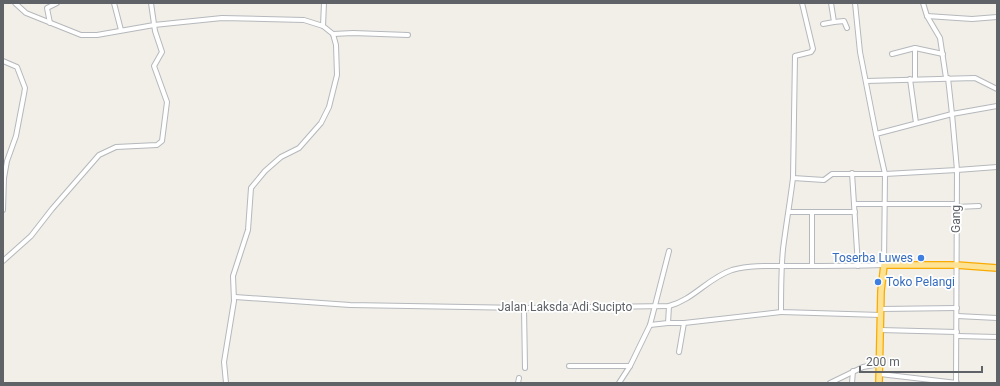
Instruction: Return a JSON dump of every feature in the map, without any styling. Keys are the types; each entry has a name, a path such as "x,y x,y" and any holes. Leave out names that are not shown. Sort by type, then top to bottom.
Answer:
{"highway":[{"path":"880,383 881,291 884,265 956,265 997,268"}],"street":[{"path":"15,3 26,13 81,35 97,35 154,25 222,18 275,18 304,20 323,26 333,34 336,45 337,75 329,107 321,123 298,148 281,157 265,171 251,188 248,230 233,276 235,297 225,344 224,368 226,383"},
{"path":"50,23 47,8 57,3"},
{"path":"114,3 121,30"},
{"path":"3,261 31,236 52,209 99,155 116,147 157,145 162,141 167,102 154,66 162,52 154,25 151,3"},
{"path":"323,26 324,3"},
{"path":"781,312 782,266 790,212 793,178 795,56 811,52 813,49 802,3"},
{"path":"831,3 834,22"},
{"path":"855,3 860,52 885,174 886,203 884,265"},
{"name":"Gang","path":"880,374 956,383 957,170 952,114 940,38 927,16 923,3"},
{"path":"927,16 972,19 997,17"},
{"path":"823,24 844,20 847,28"},
{"path":"333,34 353,32 408,35"},
{"path":"892,54 914,48 943,54"},
{"path":"914,48 915,79"},
{"path":"3,61 18,67 25,88 16,136 7,161 4,178 3,210"},
{"path":"866,81 975,78 997,89"},
{"path":"910,79 916,123"},
{"path":"876,134 952,114 997,106"},
{"path":"793,178 824,180 832,174 885,174 997,166"},
{"path":"852,173 858,266"},
{"path":"854,204 886,203 979,206"},
{"path":"790,212 854,212"},
{"path":"812,213 812,266"},
{"path":"619,383 630,366 650,325 669,251"},
{"name":"Jalan Laksda Adi Sucipto","path":"235,297 350,305 524,308 655,307 669,306 682,302 708,283 732,270 782,266 884,265"},
{"path":"668,323 669,306"},
{"path":"524,308 525,368"},
{"path":"650,325 684,323 781,312 881,312 957,308"},
{"path":"957,316 997,318"},
{"path":"679,352 684,323"},
{"path":"880,330 997,337"},
{"path":"830,383 853,371 880,364"},
{"path":"570,366 630,366"},
{"path":"852,383 853,371"},
{"path":"518,383 519,378"}],"place":[{"name":"Toserba Luwes","path":"921,258"},
{"name":"Toko Pelangi","path":"878,282"}]}
